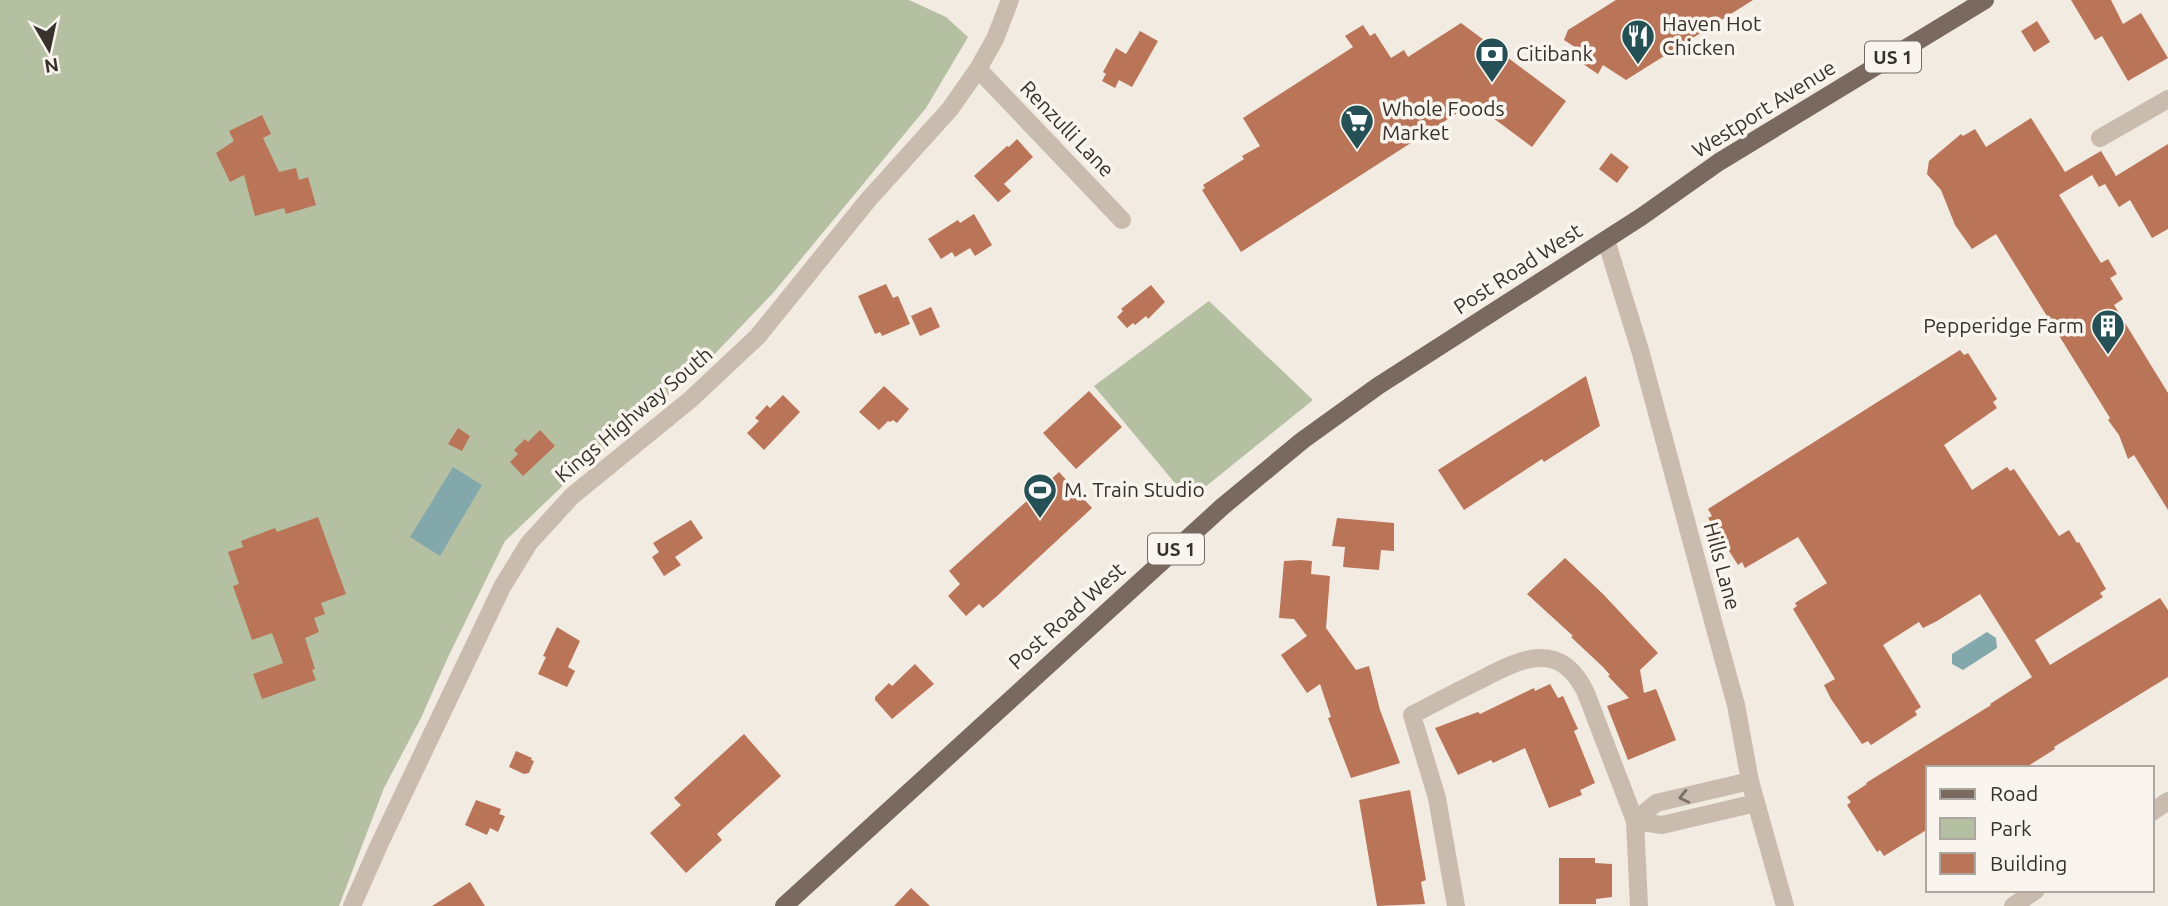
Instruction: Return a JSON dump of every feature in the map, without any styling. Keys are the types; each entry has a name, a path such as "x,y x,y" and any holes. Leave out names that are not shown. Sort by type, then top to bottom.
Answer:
{"main road":[{"name":"Westport Avenue","path":"1606,240 1719,162 1986,0"},
{"name":"Post Road West","path":"784,906 1110,607 1276,461 1369,392 1606,240"}],"street":[{"name":"Kings Highway South","path":"352,906 502,587 528,543 572,496 691,399 758,336 868,200 950,109 995,39 1010,0"},
{"name":"Renzulli Lane","path":"978,69 1122,220"},
{"path":"2100,138 2168,99"},
{"name":"Hills Lane","path":"1606,240 1640,350 1733,694 1756,803 1785,906"},
{"path":"1456,906 1437,798 1412,715 1514,662 1545,658 1564,666 1577,677 1593,710 1635,821 1639,906"},
{"path":"1635,821 1656,803 1751,781"},
{"path":"1635,821 1662,825 1756,803"},
{"path":"2012,906 2033,892"}],"green space":[{"path":"0,0 909,0 946,17 968,37 926,108 773,293 707,362 573,476 505,541 421,718 384,788 339,906 0,906"},
{"path":"1209,301 1313,400 1189,500 1094,386"}],"water":[{"path":"453,467 482,485 440,556 410,537"},
{"path":"1987,632 1996,638 1997,648 1963,670 1952,664 1952,654"}],"building":[{"path":"1616,0 1753,0 1626,80 1603,65 1598,74 1583,64 1589,56 1564,40 1568,30"},
{"path":"2071,0 2111,0 2123,24 2141,13 2168,58 2128,81 2102,36 2095,40"},
{"path":"2037,21 2050,42 2034,52 2021,31"},
{"path":"1461,23 1566,101 1532,147 1473,103 1241,252 1202,190 1205,188 1203,185 1260,146 1243,118 1353,47 1345,36 1363,25 1370,36 1375,33 1391,58 1404,50 1408,57"},
{"path":"1140,31 1158,41 1132,87 1119,80 1115,88 1102,81 1106,74 1103,72 1116,48 1126,54"},
{"path":"262,115 271,134 263,138 279,172 296,168 299,180 308,177 316,205 286,214 284,208 255,216 244,175 230,182 216,153 234,141 229,131"},
{"name":"Pepperidge Farm","path":"2031,118 2065,172 2101,151 2116,176 2168,144 2168,229 2152,238 2130,200 2119,207 2105,184 2099,187 2092,175 2059,195 2101,263 2108,259 2117,274 2110,278 2123,299 2114,305 2168,393 2168,510 2134,455 2128,459 2119,435 2108,420 2110,418 1996,234 1972,249 1955,225 1941,190 1927,174 1929,161 1961,134 1963,136 1975,129 1986,147"},
{"path":"1017,139 1033,157 1004,184 1011,191 998,202 974,176"},
{"path":"1611,153 1629,167 1617,183 1599,169"},
{"path":"974,214 992,245 975,256 970,248 955,257 952,252 941,259 928,239 958,220 960,223"},
{"path":"886,284 893,298 898,296 910,324 882,336 880,332 875,334 858,296"},
{"path":"1151,285 1165,302 1148,319 1146,316 1127,328 1117,317 1123,311 1121,309"},
{"path":"931,307 940,327 920,336 911,316"},
{"path":"1960,350 1964,355 1968,353 1997,399 1993,402 1997,408 1944,445 1972,490 2007,467 2010,471 2014,469 2059,536 2069,530 2077,543 2079,542 2106,589 2100,593 2103,597 2035,640 2050,665 2160,598 2168,610 2168,677 2054,747 2055,749 2028,766 1926,766 1926,830 1884,856 1880,850 1877,852 1847,805 1851,802 1847,797 2032,677 1980,594 1937,621 1923,628 1919,622 1883,645 1921,707 1915,711 1917,715 1871,745 1868,741 1862,744 1831,699 1824,685 1835,679 1793,609 1797,606 1795,603 1827,583 1798,537 1745,568 1742,562 1738,565 1708,518 1712,516 1708,509"},
{"path":"1586,376 1600,426 1544,462 1542,459 1464,510 1438,470"},
{"path":"884,386 909,409 897,423 888,421 879,430 859,412"},
{"path":"1089,391 1122,427 1076,469 1043,433"},
{"path":"783,395 800,412 764,450 747,433 759,421 755,418 767,405 770,408"},
{"path":"458,428 470,436 462,451 448,444"},
{"path":"540,430 555,446 523,476 510,462 518,454 514,450 525,439 528,442"},
{"path":"1059,472 1092,508 996,597 983,608 979,604 966,616 948,596 960,584 949,571"},
{"path":"318,517 346,594 321,603 325,614 314,618 319,632 305,638 316,680 262,699 253,674 283,663 272,633 252,640 233,586 239,584 228,552 243,547 241,541 275,528 277,532"},
{"path":"1337,518 1394,523 1394,551 1381,550 1379,570 1343,567 1345,547 1332,546"},
{"path":"691,520 703,538 675,557 681,565 664,576 652,557 659,552 653,543"},
{"path":"1565,558 1658,653 1640,670 1644,693 1656,689 1676,740 1628,760 1607,706 1629,698 1603,667 1571,637 1573,636 1527,594"},
{"path":"1284,561 1312,561 1311,574 1330,576 1326,628 1356,670 1369,666 1380,710 1400,763 1351,778 1328,718 1331,717 1320,684 1307,693 1281,655 1307,636 1294,619 1279,618"},
{"path":"557,627 580,641 568,667 575,671 567,687 538,674 546,657 543,656"},
{"path":"915,664 934,684 892,719 875,697 889,683 892,686"},
{"path":"1550,684 1558,698 1563,696 1578,729 1574,731 1595,783 1580,790 1582,795 1549,808 1525,748 1458,775 1435,728 1478,712 1480,714 1534,688 1535,691"},
{"path":"744,734 781,776 717,834 722,840 686,873 650,833 681,805 674,798"},
{"path":"516,751 534,761 529,773 524,774 509,767"},
{"path":"1410,790 1426,880 1421,882 1425,904 1377,906 1359,800"},
{"path":"476,800 501,809 499,814 505,816 498,832 490,828 487,835 465,825"},
{"path":"1559,858 1595,858 1595,863 1612,864 1612,897 1596,899 1596,904 1559,904"},
{"path":"470,882 485,906 432,906"},
{"path":"911,888 930,906 894,906"}],"place":[{"name":"Haven Hot Chicken","path":"1638,66"},
{"name":"Citibank","path":"1492,84"},
{"name":"Whole Foods Market","path":"1357,151"},
{"name":"Pepperidge Farm","path":"2108,356"},
{"name":"M. Train Studio","path":"1040,520"}]}
